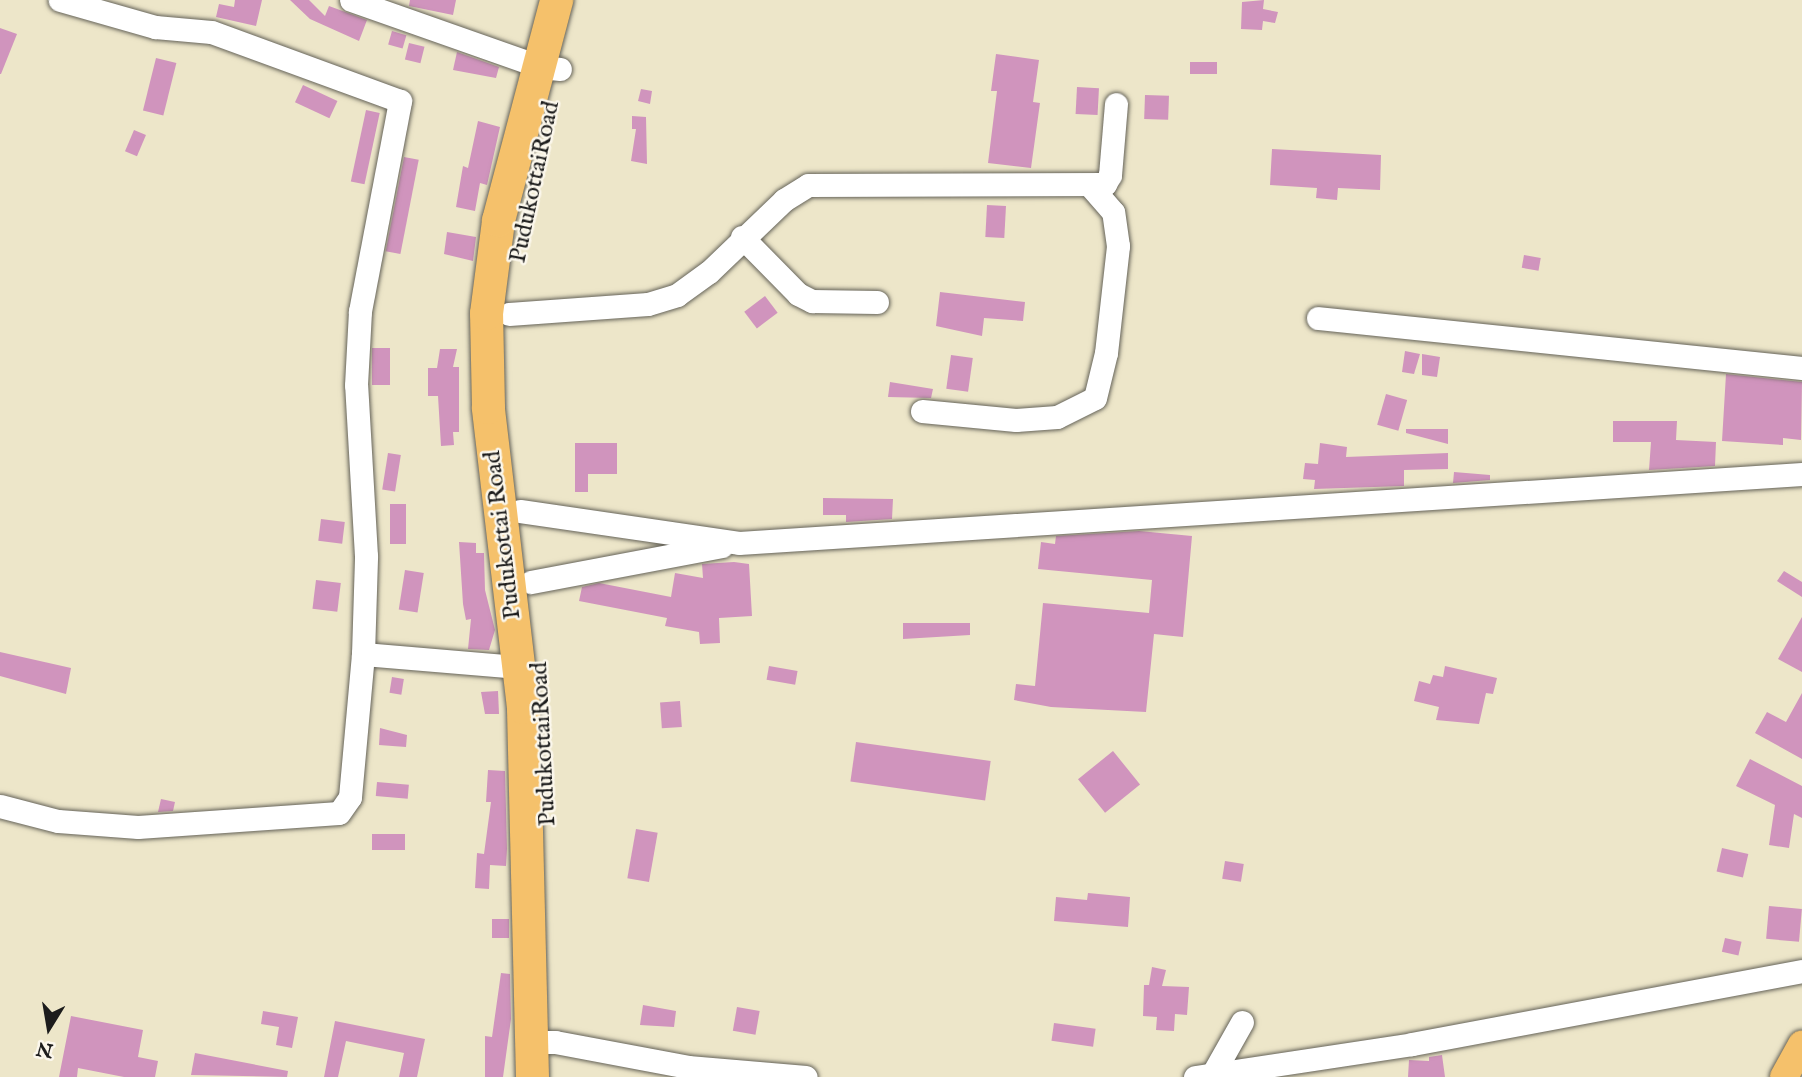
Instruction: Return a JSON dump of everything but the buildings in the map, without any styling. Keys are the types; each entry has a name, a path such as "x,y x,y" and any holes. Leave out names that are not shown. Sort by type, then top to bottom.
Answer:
{"highway":[{"name":"Pudukottai Road","path":"532,1077 544,1042 519,667 488,407 486,313 498,220 550,68 556,0"},
{"name":"PudukottaiRoad","path":"555,1077 544,1042 546,706 520,512 509,314 521,224 550,68 577,0"}],"main road":[{"path":"1784,1077 1802,1045"}],"street":[{"path":"0,806 58,821 138,827 339,813 350,797 363,654 366,556 356,385 360,311 400,101 211,32 155,27 60,0"},
{"path":"351,0 550,68"},
{"path":"509,314 648,304 677,295 709,272 742,237 784,200 807,185 1091,187 1105,184 1110,175 1116,104"},
{"path":"922,411 1016,420 1057,417 1096,398 1106,353 1118,237 1113,212 1091,187"},
{"path":"742,237 798,294 812,301 877,302"},
{"path":"1318,318 1802,368"},
{"path":"531,582 739,543 1802,474"},
{"path":"520,512 739,543"},
{"path":"363,654 519,667"},
{"path":"1195,1077 1212,1077 1802,971"},
{"path":"1212,1077 1242,1022"},
{"path":"544,1042 688,1066 806,1077"}]}
